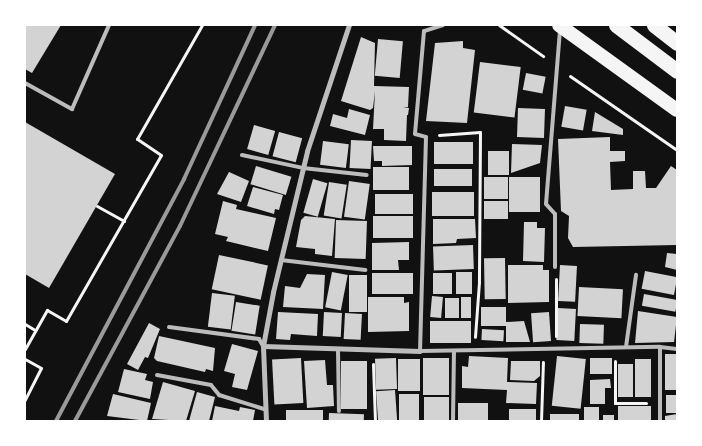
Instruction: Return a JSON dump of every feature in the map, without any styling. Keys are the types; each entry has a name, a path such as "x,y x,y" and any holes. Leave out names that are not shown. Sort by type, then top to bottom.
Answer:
{"highway":[{"path":"560,25 677,110"},
{"path":"616,25 677,72"},
{"path":"629,25 677,62"},
{"path":"654,25 677,43"}],"street":[{"path":"266,421 263,346 281,260 303,168 349,25"},
{"path":"263,346 338,350 420,351"}],"lane":[{"path":"25,83 72,109 109,25"},
{"path":"443,25 424,31 415,134 426,136 420,351 660,347 677,349"},
{"path":"555,268 555,214 546,204 560,25"},
{"path":"242,155 303,168 367,175"},
{"path":"281,260 366,270"},
{"path":"626,348 636,276"},
{"path":"169,327 259,339 263,346"},
{"path":"660,347 660,421"},
{"path":"338,350 339,411"},
{"path":"453,421 454,351"},
{"path":"157,375 211,385 219,395 264,408"}],"path":[{"path":"25,349 47,310 66,321 161,155 136,140 202,25"},
{"path":"498,25 677,150"},
{"path":"426,136 480,132 479,282 474,350"},
{"path":"97,206 124,221"},
{"path":"555,268 557,349"},
{"path":"25,324 35,330"},
{"path":"615,348 615,403 660,403"},
{"path":"541,421 543,349"},
{"path":"373,351 375,421"},
{"path":"25,359 41,368 36,382 25,400"}],"building":[{"path":"25,25 61,25 32,73 25,69"},
{"path":"361,37 375,43 374,86 409,87 408,107 403,107 409,108 406,141 384,140 384,129 373,129 375,91 373,108 370,110 341,101"},
{"path":"378,39 403,41 400,78 375,76"},
{"path":"463,41 463,48 475,50 467,123 426,121 435,43"},
{"path":"480,62 521,67 514,118 474,113"},
{"path":"526,73 546,77 542,94 523,90"},
{"path":"565,106 587,110 583,131 561,127"},
{"path":"518,108 545,109 544,138 517,137"},
{"path":"349,109 370,115 365,135 330,126 333,114 347,118"},
{"path":"595,112 623,129 623,135 592,131"},
{"path":"25,122 115,174 49,288 25,274"},
{"path":"254,125 275,131 268,155 247,149"},
{"path":"279,132 302,138 296,162 273,156"},
{"path":"610,137 610,151 625,151 625,161 610,162 611,190 633,189 633,171 645,171 646,188 656,188 671,166 677,170 677,245 573,247 568,238 569,216 561,211 558,139"},
{"path":"351,140 372,141 371,169 350,168"},
{"path":"323,141 349,144 346,168 320,165"},
{"path":"434,142 473,142 473,164 434,164"},
{"path":"512,144 542,145 540,163 511,173"},
{"path":"373,146 412,146 412,165 382,166 382,161 374,161"},
{"path":"488,151 509,151 509,175 488,175"},
{"path":"256,166 291,177 286,195 250,184"},
{"path":"373,167 409,167 409,190 373,190"},
{"path":"434,169 472,169 472,186 434,186"},
{"path":"229,172 249,181 241,202 217,194"},
{"path":"484,177 508,177 508,199 484,199"},
{"path":"509,177 540,177 540,212 509,212"},
{"path":"313,179 327,183 318,217 303,213"},
{"path":"349,181 370,184 365,220 344,217"},
{"path":"329,182 347,185 341,218 324,216"},
{"path":"253,187 283,195 279,210 275,209 274,214 247,206"},
{"path":"432,192 474,192 474,216 432,216"},
{"path":"375,194 413,194 413,214 375,214"},
{"path":"223,201 237,205 236,209 276,218 268,251 226,241 228,237 215,234"},
{"path":"484,201 508,201 508,219 484,219"},
{"path":"305,216 335,219 332,256 315,254 315,249 296,247 301,220"},
{"path":"373,216 413,216 413,238 373,238"},
{"path":"433,219 475,219 476,238 457,239 456,243 433,244"},
{"path":"336,220 367,221 366,259 335,258"},
{"path":"524,222 537,222 537,228 545,228 544,262 523,261"},
{"path":"409,242 409,260 398,260 399,270 372,270 372,243"},
{"path":"473,245 474,269 434,270 433,246"},
{"path":"667,253 677,254 677,270 665,267"},
{"path":"219,255 268,265 261,300 212,289"},
{"path":"484,258 505,258 506,299 485,299"},
{"path":"508,265 543,265 543,270 549,270 549,302 508,303"},
{"path":"560,265 577,266 575,302 558,301"},
{"path":"645,271 677,277 674,295 642,289"},
{"path":"332,272 348,275 341,310 325,307"},
{"path":"456,272 472,272 472,294 456,294"},
{"path":"372,273 413,273 413,294 372,294"},
{"path":"433,273 452,273 452,294 433,294"},
{"path":"307,274 325,275 323,309 283,307 285,286 300,288"},
{"path":"349,275 367,275 367,312 349,312"},
{"path":"579,287 623,289 621,318 577,316"},
{"path":"212,293 235,296 231,330 208,327"},
{"path":"644,294 677,300 675,312 642,306"},
{"path":"432,296 443,297 441,318 430,317"},
{"path":"368,297 404,297 404,303 409,302 409,331 368,332"},
{"path":"461,297 471,297 471,318 461,318"},
{"path":"445,298 459,298 459,318 445,318"},
{"path":"236,302 260,306 255,334 231,331"},
{"path":"481,307 506,307 506,326 481,326"},
{"path":"558,308 576,309 574,341 556,340"},
{"path":"638,311 677,317 674,342 635,343"},
{"path":"278,312 318,314 317,336 291,334 290,340 276,339"},
{"path":"324,312 342,313 341,337 323,336"},
{"path":"549,312 551,341 533,342 531,313"},
{"path":"345,313 362,314 361,340 344,339"},
{"path":"430,321 471,321 471,343 430,343"},
{"path":"524,321 530,342 506,342 506,322"},
{"path":"149,323 160,329 148,358 145,357 138,370 127,364"},
{"path":"580,324 604,325 603,344 579,343"},
{"path":"482,329 504,330 503,341 481,340"},
{"path":"159,336 215,348 213,371 206,369 205,372 157,361 154,358"},
{"path":"232,344 258,351 247,390 232,387 235,374 224,371"},
{"path":"665,354 677,354 677,390 665,390"},
{"path":"469,356 508,358 507,382 537,383 536,404 506,403 507,390 462,388 462,366 468,367"},
{"path":"557,356 586,359 581,409 552,406"},
{"path":"301,358 303,403 274,404 272,360"},
{"path":"396,358 397,389 376,390 375,359"},
{"path":"423,358 449,358 449,395 423,395"},
{"path":"590,358 612,358 612,374 590,374"},
{"path":"398,359 420,359 420,391 398,391"},
{"path":"635,359 651,359 651,397 635,397"},
{"path":"325,360 327,385 333,385 334,406 307,408 304,361"},
{"path":"341,361 367,361 367,409 341,409"},
{"path":"511,361 540,361 540,376 534,381 510,380"},
{"path":"618,364 633,364 633,397 618,397"},
{"path":"124,369 147,374 145,380 153,382 150,399 118,392"},
{"path":"610,379 611,388 605,388 605,404 590,404 590,380"},
{"path":"163,382 195,391 186,421 152,419"},
{"path":"395,390 397,421 378,421 376,391"},
{"path":"197,392 215,397 209,421 189,421"},
{"path":"113,394 151,403 147,421 107,416"},
{"path":"399,394 419,394 419,421 399,421"},
{"path":"666,395 677,395 677,413 666,413"},
{"path":"424,397 449,397 449,421 424,421"},
{"path":"458,403 488,403 488,421 458,421"},
{"path":"215,406 239,411 240,407 255,410 253,421 212,421"},
{"path":"618,406 651,406 651,421 618,421"},
{"path":"584,407 599,407 599,421 584,421"},
{"path":"509,409 536,409 536,421 509,421"},
{"path":"286,410 323,410 323,421 286,421"},
{"path":"329,413 364,414 364,421 329,421"},
{"path":"550,414 579,414 579,421 550,421"},
{"path":"677,414 677,421 665,421 665,416"},
{"path":"603,415 614,415 614,421 603,421"}],"railway":[{"path":"56,421 184,179 255,25"},
{"path":"75,421 180,226 275,25"}]}
